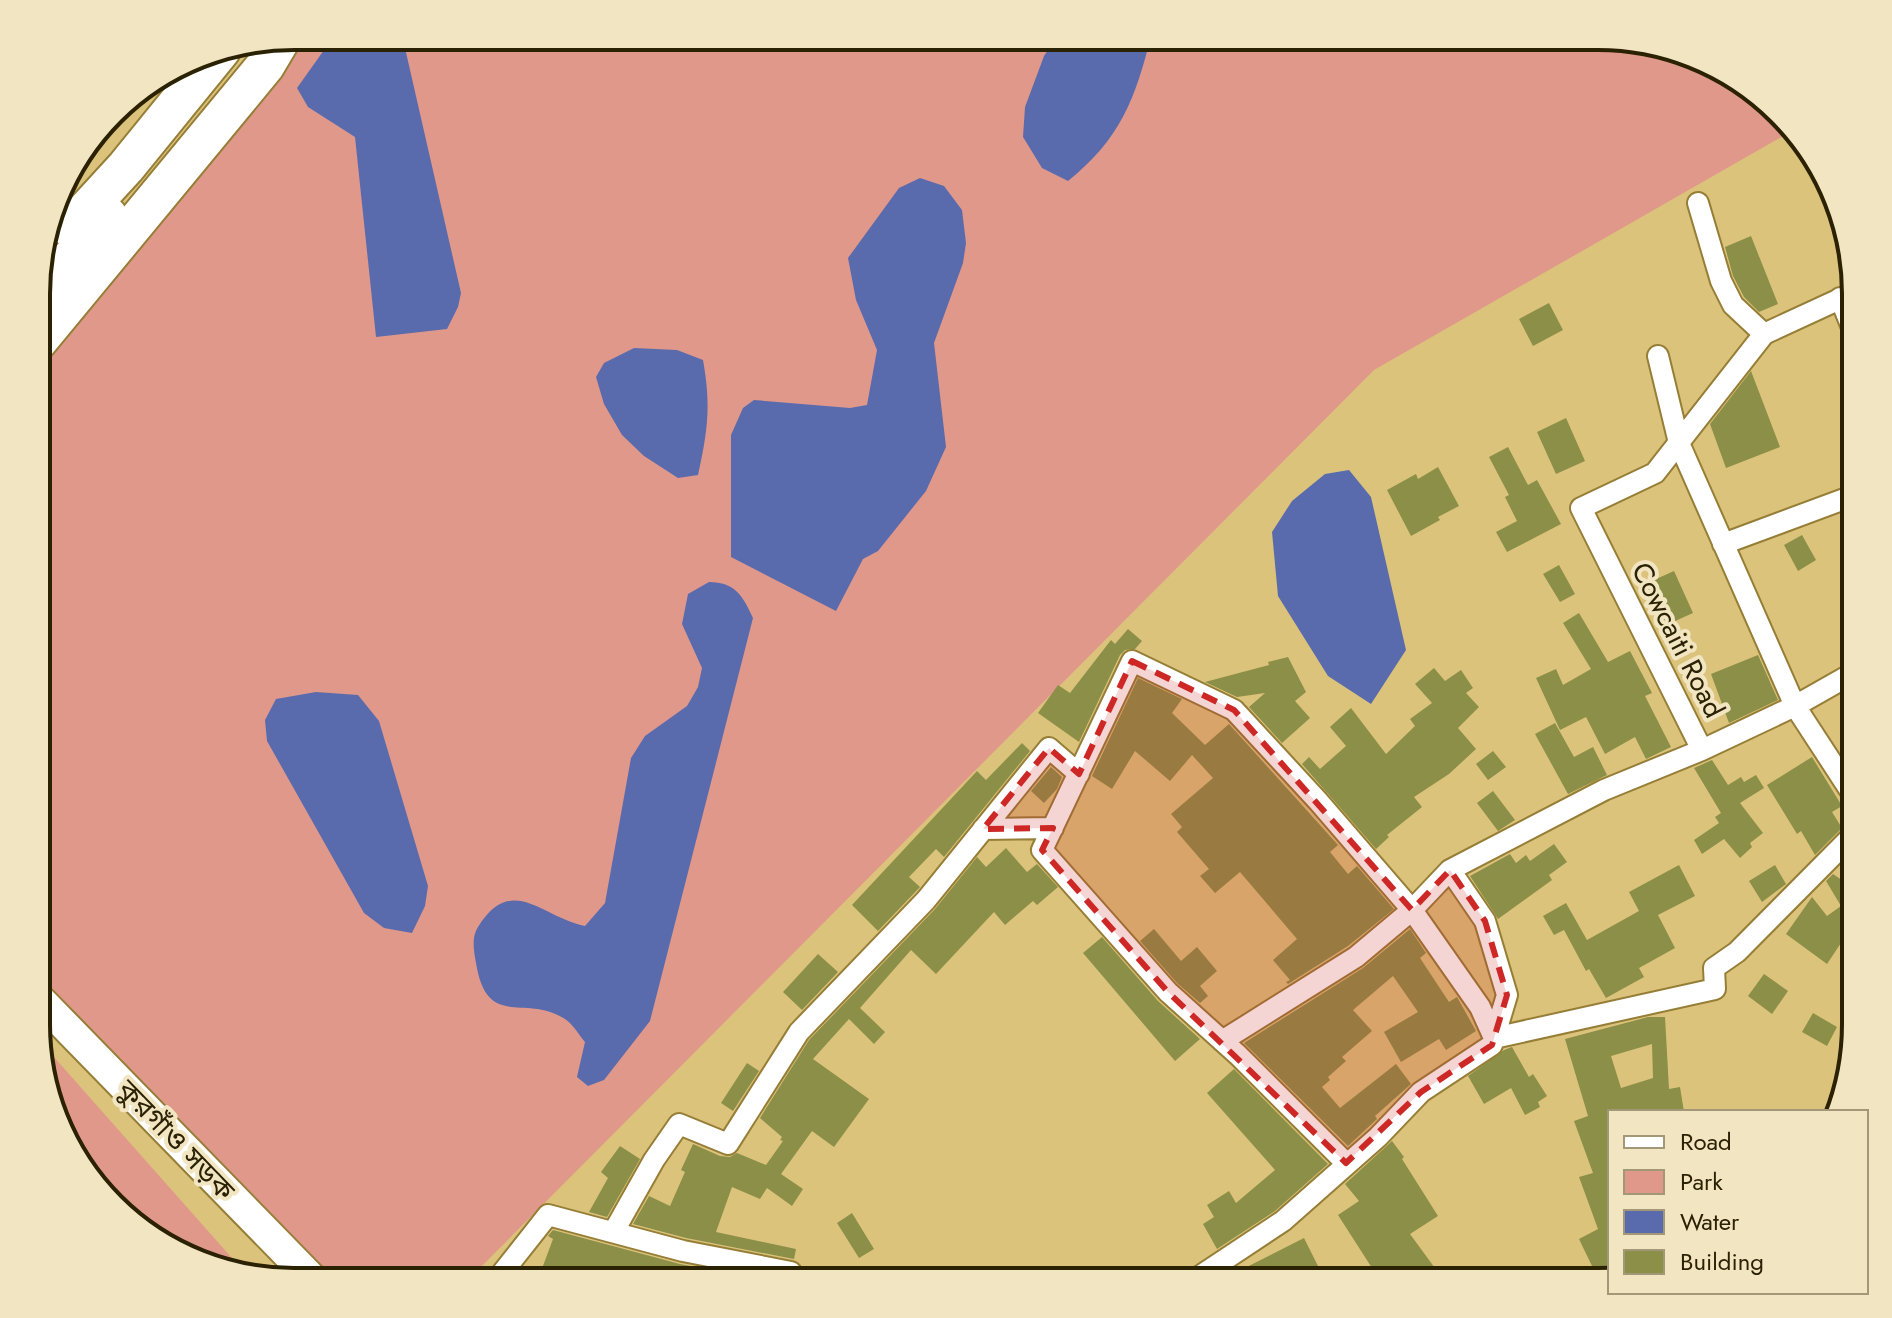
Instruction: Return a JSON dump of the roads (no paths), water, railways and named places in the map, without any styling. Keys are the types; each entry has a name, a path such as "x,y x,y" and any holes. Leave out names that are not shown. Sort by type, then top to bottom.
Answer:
{"highway":[{"path":"50,326 255,78 273,51"},
{"path":"51,281 250,54"},
{"path":"56,244 126,167 208,66"},
{"path":"63,215 73,204 126,167"}],"street":[{"path":"1698,203 1721,281 1733,305 1764,334 1841,298"},
{"name":"Cowcaiti Road","path":"1222,1041 1356,957 1412,910 1450,870 1604,790 1702,750 1581,508 1655,473 1764,334"},
{"path":"1658,356 1679,443 1795,706 1841,777"},
{"path":"1723,544 1841,500"},
{"path":"1346,1163 1168,992 1042,850 1132,661 1234,710 1412,910 1480,1007 1494,1038"},
{"path":"1702,750 1795,706 1841,680"},
{"path":"614,1231 654,1160 679,1124 728,1144 799,1032 926,900 1049,748 1079,774"},
{"path":"983,829 1053,828"},
{"path":"1494,1038 1715,989 1714,968 1737,952 1841,847"},
{"path":"1213,1268 1283,1221 1378,1137 1421,1092 1492,1045 1507,995 1485,921 1450,870"},
{"name":"কুরগাঁও সড়ক","path":"51,1011 300,1267"},
{"path":"507,1267 548,1215 683,1251 767,1267"}],"water":[{"path":"324,50 405,50 461,293 447,329 376,337 355,137 308,107 297,88"},
{"path":"1048,51 1147,51 1139,80 1113,134 1068,181 1042,168 1023,137 1025,107"},
{"path":"920,178 944,186 962,210 966,243 963,263 934,343 946,447 926,491 878,551 863,559 836,611 731,557 731,435 743,408 754,400 850,408 867,405 877,350 856,300 848,258 899,188"},
{"path":"634,348 677,350 703,360 707,418 698,475 678,478 644,456 622,435 604,404 596,377 604,363"},
{"path":"1349,470 1371,497 1406,650 1371,704 1328,676 1278,596 1272,532 1292,501 1325,474"},
{"path":"709,582 725,585 737,592 753,618 650,1021 604,1080 588,1086 577,1077 585,1042 568,1021 550,1012 499,1004 489,997 481,984 474,936 491,911 503,903 528,903 585,926 605,903 631,758 645,736 687,706 698,687 702,668 682,624 688,594"},
{"path":"316,692 358,695 379,721 428,886 425,906 412,933 384,928 364,913 267,741 265,720 276,699"}]}
